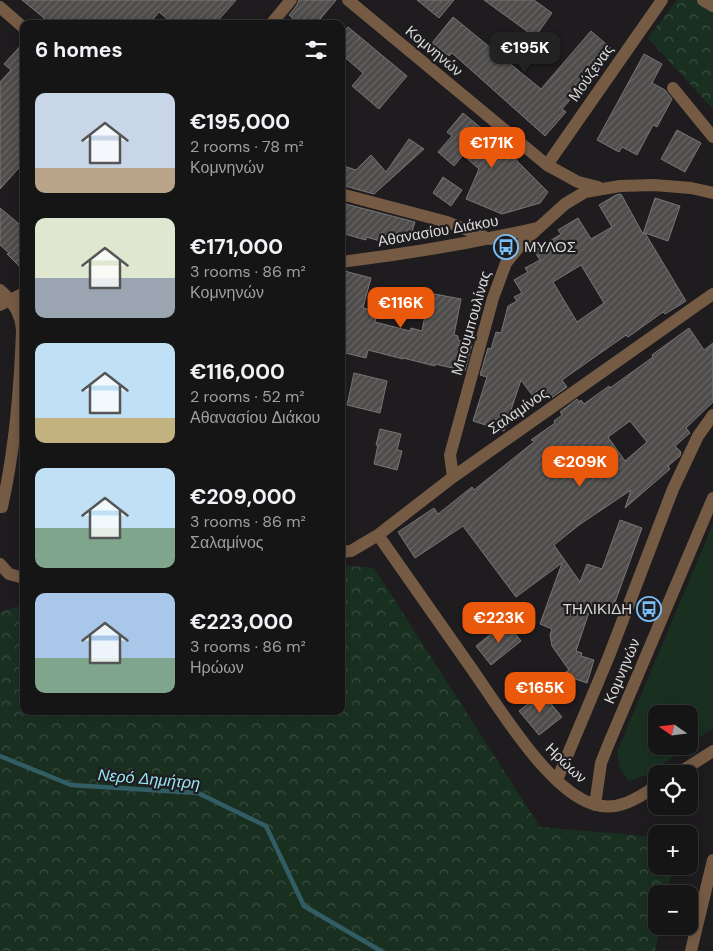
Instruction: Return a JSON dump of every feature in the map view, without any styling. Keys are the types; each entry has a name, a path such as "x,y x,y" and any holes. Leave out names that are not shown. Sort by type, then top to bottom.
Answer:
{"street":[{"path":"274,20 291,0"},
{"name":"Κομνηνών","path":"348,0 547,165 578,182 601,188"},
{"name":"Μούζενας","path":"547,165 662,0"},
{"path":"703,0 713,6"},
{"path":"0,8 20,25"},
{"path":"673,88 713,137"},
{"name":"Μπουμπουλίνας","path":"453,477 450,455 492,298 506,262 523,242 565,204 585,192 601,188 654,185 713,192"},
{"path":"345,195 447,222 490,239"},
{"name":"Αθανασίου Διάκου","path":"345,262 404,255 490,239 539,227"},
{"path":"0,290 5,302 20,321"},
{"name":"Σαλαμίνος","path":"345,552 351,551 378,535 453,477 713,294"},
{"path":"5,302 20,295"},
{"path":"1,510 12,460 20,394"},
{"path":"557,780 609,656 673,489 698,436 713,415"},
{"name":"Κομνηνών","path":"595,805 601,763 713,498"},
{"name":"Ηρώων","path":"378,535 528,748 557,780 577,797 595,805 621,805 648,790"},
{"path":"0,564 9,574 20,577"},
{"path":"691,765 713,751"},
{"path":"690,951 713,860"}],"green space":[{"path":"677,0 705,0 713,7 713,109 648,38"},
{"path":"713,524 713,728 698,739 698,705 648,705 648,755 676,755 662,765 648,765 648,775 629,781 620,769 617,752"},
{"path":"345,565 374,568 540,827 648,836 648,875 671,875 669,885 648,885 648,935 658,935 655,951 0,951 0,612 20,606 20,715 345,715"}],"building":[{"path":"22,0 236,0 218,20 168,20 159,12 152,20 42,20 44,18"},
{"path":"299,0 336,0 319,20 295,20 289,15"},
{"path":"417,0 454,0 439,18"},
{"path":"484,0 534,0 552,13 535,37"},
{"path":"453,17 541,89 591,31 613,50 562,109 566,112 545,136 452,53 449,56 432,43"},
{"path":"348,27 407,76 379,109 352,86 363,73 345,57 345,30"},
{"path":"20,46 20,166 0,189 0,82 11,70 4,64"},
{"path":"644,54 662,64 652,83 665,90 672,99 657,127 653,125 637,155 622,147 619,152 597,140"},
{"path":"463,113 499,143 501,141 518,162 548,192 540,203 502,214 466,199 479,169 463,155 454,166 438,152 452,136 447,132"},
{"path":"677,130 701,143 685,172 661,159"},
{"path":"409,139 424,149 374,194 345,186 345,166 356,170 371,155 386,172"},
{"path":"443,177 462,190 451,206 433,193"},
{"path":"621,194 643,234 655,198 680,206 668,241 645,233 686,301 665,314 663,312 628,337 626,335 562,380 567,387 550,399 541,388 532,395 521,380 504,431 473,421 487,377 480,375 488,348 491,349 496,332 501,333 508,306 517,301 514,297 522,293 514,280 528,272 525,268 540,260 534,251 561,234 558,230 578,218 591,239 612,227 599,205","holes":["581,265 604,303 577,322 553,282"]},
{"path":"346,204 415,222 409,242 393,238 391,244 366,237 366,240 345,234"},
{"path":"0,208 20,225 20,267 0,245"},
{"path":"345,271 371,278 363,308 377,311 375,322 410,331 411,328 422,331 429,293 461,299 454,335 458,336 458,340 472,344 465,371 368,350 366,358 345,353"},
{"path":"689,328 704,350 713,343 713,402 686,428 690,433 675,446 681,452 680,456 668,466 670,469 625,508 631,490 579,525 554,545 580,582 587,564 602,569 620,520 642,528 611,613 591,606 576,651 582,653 581,656 594,660 587,683 575,679 566,672 569,670 552,646 550,635 552,629 540,624 562,563 516,597 463,526 415,558 398,532 434,508 438,514 472,487 474,490 535,441 531,440 555,423 554,421 562,415 560,412 577,399 579,402 581,400 584,404 609,386 610,388 653,357 652,355","holes":["630,421 647,442 625,461 608,437"]},
{"path":"354,373 387,381 380,413 347,405"},
{"path":"380,429 401,434 397,450 402,451 397,470 374,464"},
{"path":"506,622 521,641 491,665 476,646"},
{"path":"542,693 562,717 539,735 519,711"}],"waterway":[{"name":"Νερό Δημήτρη","path":"0,756 71,785 198,793 266,826 304,906 381,951"}],"place":[{"name":"ΜΥΛΟΣ","path":"506,247"},
{"name":"ΤΗΛΙΚΙΔΗ","path":"649,609"}]}
